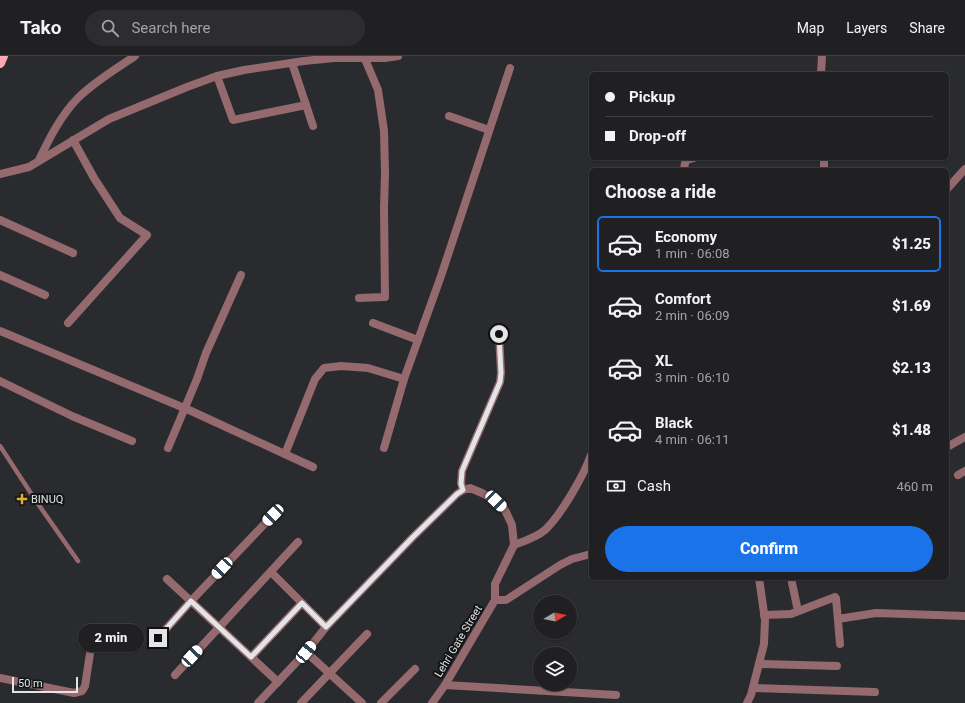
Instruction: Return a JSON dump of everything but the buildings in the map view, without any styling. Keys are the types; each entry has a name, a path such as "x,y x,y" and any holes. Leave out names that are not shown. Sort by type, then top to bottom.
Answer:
{"main road":[{"path":"0,63 3,56"}],"street":[{"path":"39,161 53,132 77,99 134,56"},
{"path":"0,174 29,167 109,119 217,76 244,70 335,57 365,59 398,56"},
{"path":"821,72 822,56"},
{"path":"359,298 384,297 384,131 378,90 365,59"},
{"path":"292,63 313,126"},
{"path":"384,448 404,379 441,276 510,68"},
{"path":"217,76 233,120 306,105"},
{"path":"449,116 490,130"},
{"path":"68,323 148,235 120,218 94,178 73,140"},
{"path":"949,187 965,169"},
{"path":"0,220 73,253"},
{"path":"168,448 206,353 241,275"},
{"path":"0,276 45,295"},
{"path":"373,323 418,340"},
{"path":"0,331 185,408 313,467"},
{"path":"463,490 461,484 462,471 500,382 499,334"},
{"path":"285,454 315,379 324,368 340,366 368,368 404,379"},
{"path":"0,382 72,416 132,441"},
{"path":"949,446 965,437"},
{"path":"514,544 537,535 545,530 566,503 589,459"},
{"path":"258,703 306,652 326,627 413,537 457,494 470,488 496,501 505,510 512,525 514,544 495,584 495,600"},
{"path":"158,638 273,515"},
{"path":"175,675 298,542"},
{"name":"Lehri Gate Street","path":"432,703 445,685 495,600 506,600 560,565 572,559 589,555"},
{"path":"271,572 326,627"},
{"path":"167,579 278,682"},
{"path":"748,703 764,644 765,620 759,580"},
{"path":"791,580 798,611"},
{"path":"764,615 791,614 835,597 840,644"},
{"path":"251,657 302,603"},
{"path":"838,619 876,613 965,616"},
{"path":"0,678 74,693 82,691 85,686 93,634"},
{"path":"301,703 367,634"},
{"path":"306,652 362,703"},
{"path":"759,664 838,666"},
{"path":"381,703 415,669"},
{"path":"445,685 616,695"},
{"path":"753,688 875,692"}],"lane":[{"path":"0,446 78,561"},
{"path":"0,456 8,458"}],"place":[{"name":"BINUQ","path":"22,499"}],"route":[{"path":"158,638 191,601 251,657 302,603 326,627 413,537 463,490 461,484 462,471 500,382 499,334"}]}
